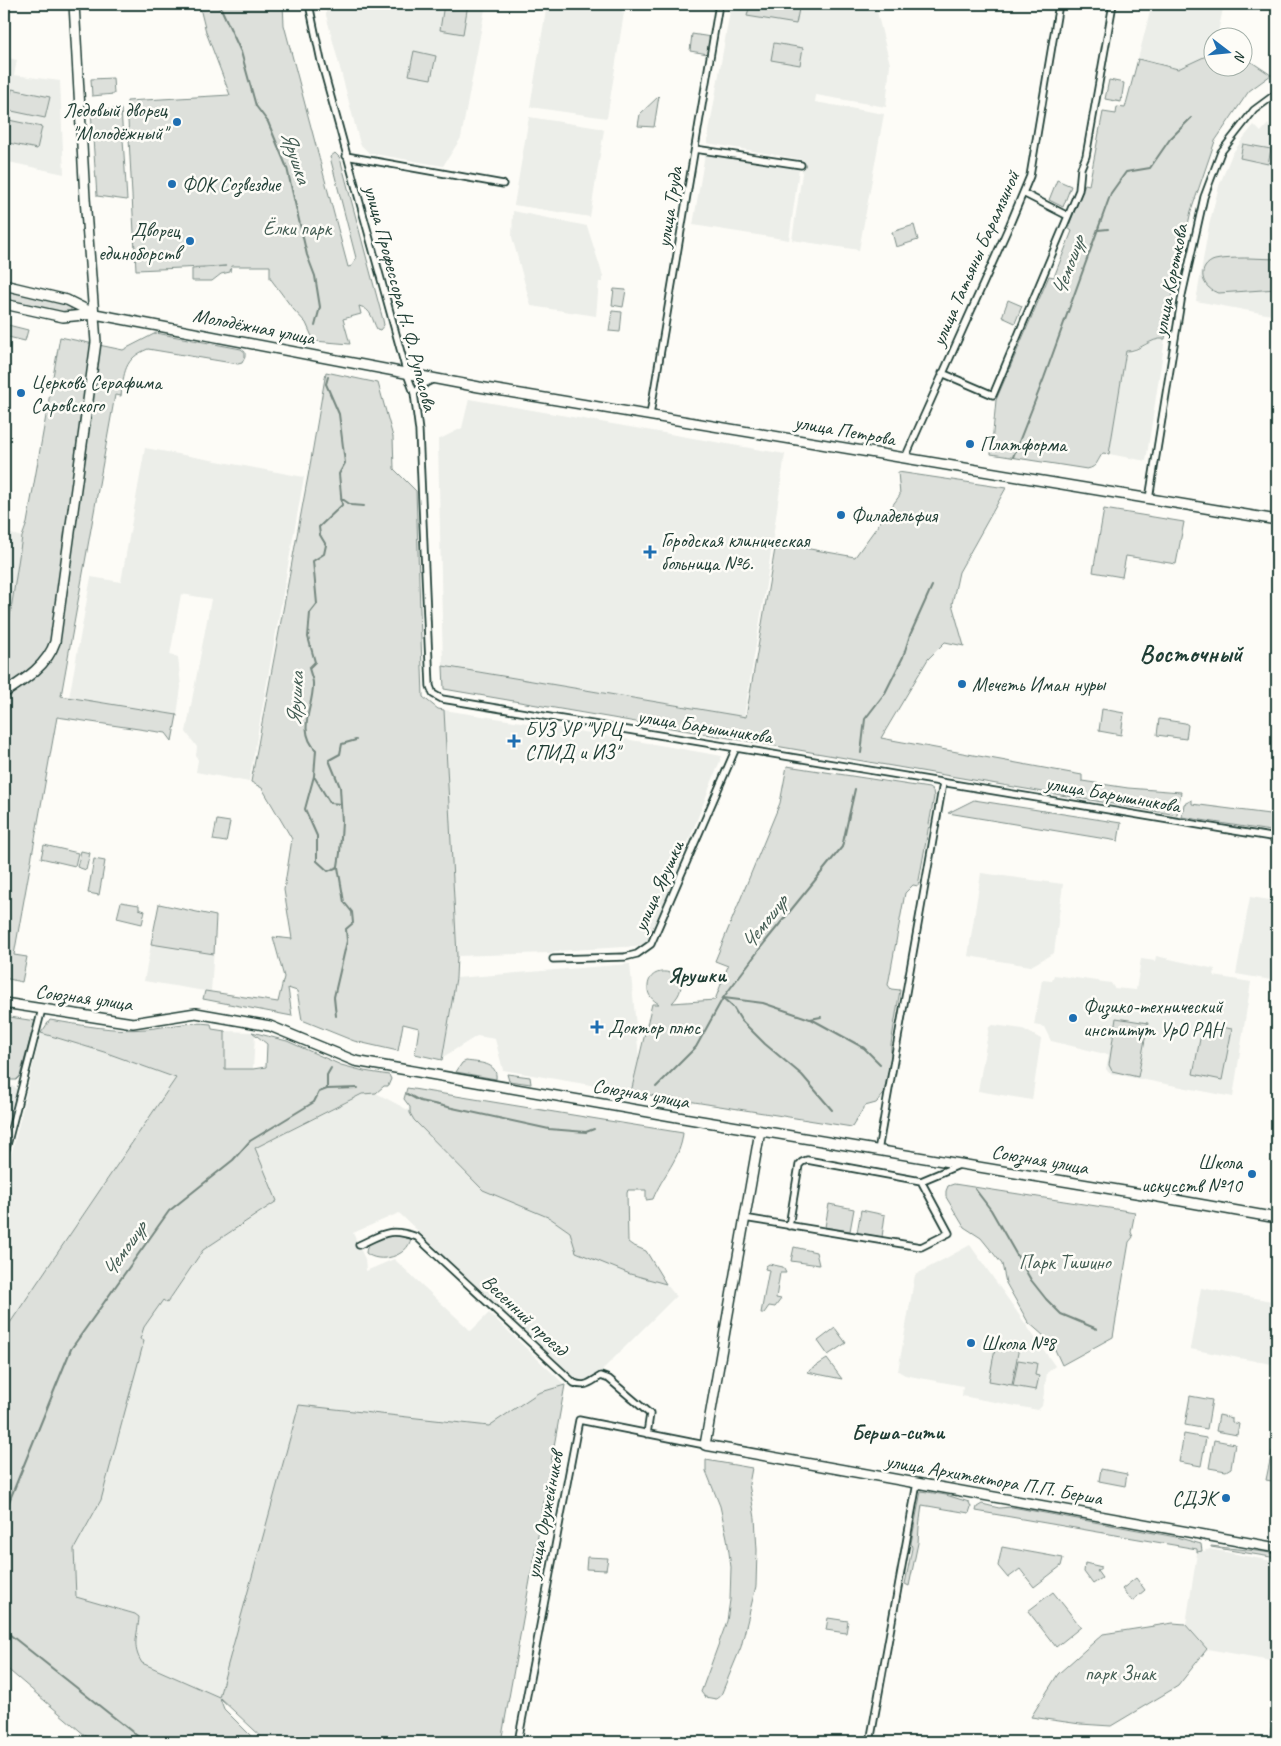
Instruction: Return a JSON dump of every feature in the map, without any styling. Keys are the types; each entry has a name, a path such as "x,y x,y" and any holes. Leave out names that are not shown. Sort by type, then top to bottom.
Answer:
{"main road":[{"path":"4,692 32,674 51,652 56,642 96,342 85,198 74,4"},
{"name":"Молодёжная улица","path":"4,285 67,300 95,314 407,374"},
{"name":"Молодёжная улица","path":"4,304 63,318 95,314"},
{"name":"улица Петрова","path":"407,374 1277,520"},
{"name":"Союзная улица","path":"4,1003 134,1023 196,1013 270,1026 355,1061 760,1131 1151,1195 1277,1218"},
{"path":"705,1445 760,1131"},
{"name":"улица Архитектора П.П. Берша","path":"705,1445 1277,1548"}],"street":[{"name":"улица Профессора Н. Ф. Рупасова","path":"309,4 321,62 346,156 414,393 419,431 430,686 433,694"},
{"name":"улица Труда","path":"650,415 719,4"},
{"name":"улица Татьяны Барамзиной","path":"905,458 1030,176 1059,4"},
{"path":"942,373 993,396 1078,190 1081,168 1086,156 1113,4"},
{"name":"улица Короткова","path":"1149,499 1182,295 1204,197 1221,152 1254,110 1277,92"},
{"path":"695,149 801,166"},
{"path":"346,156 503,184"},
{"path":"1023,193 1068,216"},
{"path":"414,393 434,378"},
{"name":"улица Барышникова","path":"433,694 442,699 1277,838"},
{"name":"улица Ярушки","path":"553,959 626,957 637,954 651,944 736,748"},
{"path":"878,1150 943,782"},
{"path":"4,1157 42,1009"},
{"path":"789,1226 799,1165 807,1160 921,1181 963,1164"},
{"path":"744,1218 922,1247 949,1233 921,1181"},
{"name":"Весенний проезд","path":"359,1246 387,1232 402,1232 417,1237 574,1383 581,1386 587,1385 600,1376 612,1381 650,1414 647,1434"},
{"name":"улица Оружейников","path":"518,1742 579,1420 705,1445"},
{"path":"870,1742 917,1483"}],"shaded area":[{"path":"326,4 486,4 461,138 443,166 369,153 360,144 326,15"},
{"path":"547,4 624,4 607,118 530,107"},
{"path":"727,4 875,4 890,64 886,107 816,95 815,102 884,114 859,250 792,240 804,160 707,143 730,11 726,10"},
{"path":"1152,4 1224,4 1219,28 1204,28 1204,57 1178,69 1138,59"},
{"path":"4,57 17,60 14,75 60,81 64,174 4,161"},
{"path":"529,117 604,130 590,217 514,205"},
{"path":"1268,124 1277,138 1277,316 1196,301 1209,225 1219,186 1232,154 1254,125 1261,132"},
{"path":"705,154 799,169 789,240 693,225"},
{"path":"513,211 587,226 603,276 602,282 599,282 596,316 531,306 512,237"},
{"path":"1159,338 1165,339 1146,461 1109,454 1126,351 1133,352"},
{"name":"Городская клиническая больница №6.","path":"469,399 785,454 744,717 443,666 438,440 462,428"},
{"path":"145,448 304,477 249,782 196,772 198,760 196,756 197,747 186,732 211,599 181,594 170,655 178,657 181,687 177,715 69,698 91,577 121,582"},
{"path":"4,532 22,537 9,629 4,630"},
{"path":"444,710 722,756 650,939 642,946 549,953 457,956"},
{"path":"981,873 1063,884 1054,953 1031,966 968,956"},
{"path":"1250,897 1277,901 1277,981 1236,974"},
{"path":"159,904 216,916 211,992 144,981"},
{"path":"1156,956 1215,969 1214,976 1251,982 1233,1097 1109,1073 1106,1069 1109,1055 1051,1041 1044,1027 1034,1025 1042,980 1052,981 1054,975 1111,983 1114,988 1136,990 1141,959 1155,961"},
{"path":"630,964 639,1058 631,1092 503,1070 495,1039 477,1036 443,1057 456,978"},
{"path":"993,1025 1023,1029 1041,1039 1032,1100 978,1091 989,1027"},
{"path":"225,1031 252,1032 255,1035 253,1069 225,1069"},
{"path":"41,1033 104,1052 176,1078 10,1323 4,1322 4,1185"},
{"path":"14,1086 18,1090 4,1146 4,1087"},
{"path":"376,1093 410,1111 414,1120 483,1190 550,1218 630,1274 666,1284 676,1296 590,1382 581,1383 571,1376 399,1213 353,1233 365,1259 366,1271 394,1259 471,1331 489,1313 565,1385 538,1393 489,1426 299,1405 219,1697 142,1663 136,1654 136,1635 139,1617 135,1614 76,1598 74,1549 101,1500 143,1341 140,1340 144,1327 163,1299 168,1302 203,1250 277,1201 255,1148 363,1094"},
{"name":"Школа №8","path":"970,1245 1055,1366 1047,1373 1042,1406 1038,1410 962,1396 963,1386 905,1375 898,1371 915,1275"},
{"path":"1201,1288 1277,1302 1277,1365 1190,1349"},
{"path":"1210,1549 1277,1562 1277,1661 1207,1649 1186,1624 1197,1553"}],"green space":[{"name":"Ёлки парк","path":"199,4 283,4 284,25 348,267 352,266 356,258 330,157 335,153 340,158 383,320 384,325 380,330 377,329 369,312 359,306 361,314 343,319 350,344 314,341 306,323 270,278 270,266 231,266 230,272 221,274 212,281 192,281 192,269 226,266 136,270 127,101 230,95 206,32"},
{"path":"444,4 468,4 463,34 440,30"},
{"path":"750,4 800,4 796,24 747,16"},
{"path":"692,34 711,37 708,54 690,51"},
{"path":"774,43 803,48 800,65 771,60"},
{"path":"414,51 436,56 431,79 409,75"},
{"path":"1204,57 1204,78 1254,78 1254,64 1271,75 1249,91 1215,141 1191,211 1173,292 1165,339 1155,340 1131,351 1126,351 1109,454 1103,453 1091,468 1087,469 991,454 996,400 1049,276 1054,277 1072,231 1068,228 1085,184 1089,185 1103,112 1116,114 1117,107 1125,108 1138,59 1178,69"},
{"path":"113,78 114,94 92,96 91,79"},
{"path":"1109,80 1124,83 1121,102 1105,99"},
{"path":"12,89 50,97 45,118 7,110"},
{"path":"659,96 654,127 638,126 640,114"},
{"path":"121,109 127,200 97,196 91,110"},
{"path":"4,119 42,127 37,149 4,142"},
{"path":"1243,144 1271,149 1268,164 1240,158"},
{"path":"1057,180 1071,186 1063,207 1049,200"},
{"path":"914,225 918,240 896,247 892,232"},
{"path":"1248,258 1277,259 1277,289 1219,293 1209,288 1206,284 1203,274 1204,269 1212,261"},
{"path":"614,289 626,290 623,307 612,305"},
{"path":"4,290 71,305 71,311 68,314 4,300"},
{"path":"1008,300 1022,306 1015,323 1002,317"},
{"path":"612,311 622,312 620,332 609,331"},
{"path":"4,324 28,330 25,341 4,336"},
{"path":"156,333 241,349 245,352 245,357 242,363 238,364 148,349 134,357 127,367 121,396 115,395 61,696 177,715 172,741 166,733 57,717 14,955 27,957 22,982 4,978 4,656 22,537 27,523 60,337 123,350"},
{"path":"326,372 378,383 393,437 394,469 416,491 423,697 438,709 444,710 457,956 456,978 442,1060 415,1054 419,1028 403,1024 398,1051 354,1041 302,1020 297,991 288,988 292,1016 203,999 205,991 278,1002 284,977 273,937 292,939 284,890 292,839 262,788 251,782"},
{"path":"898,472 1006,488 959,572 952,604 964,646 945,642 928,659 881,738 1082,775 1082,781 1128,788 1181,792 1177,815 444,689 443,666 746,717 776,543 855,557 900,495"},
{"path":"1104,509 1184,522 1176,564 1126,556 1122,577 1093,572"},
{"path":"1102,709 1124,713 1121,735 1099,731"},
{"path":"1159,719 1188,725 1186,739 1157,735"},
{"path":"787,766 929,788 933,791 934,797 918,886 913,885 905,893 888,985 891,989 900,990 884,1094 876,1103 865,1106 852,1127 631,1092 652,1004 659,1004 649,994 650,979 655,974 663,972 677,977 681,984 680,993 672,1003 715,1000 728,966 715,961 780,803"},
{"path":"974,800 1121,823 1118,841 948,813"},
{"path":"1192,800 1192,804 1277,815 1277,832 1182,817 1184,804"},
{"path":"217,820 230,822 226,842 213,840"},
{"path":"44,845 78,853 75,866 41,858"},
{"path":"81,851 90,853 86,870 77,867"},
{"path":"94,859 105,861 99,895 88,893"},
{"path":"121,902 139,905 139,909 145,911 142,924 117,918"},
{"path":"159,904 216,916 214,954 151,944"},
{"path":"4,1016 35,1021 20,1076 16,1080 4,1080"},
{"path":"1116,1018 1148,1023 1138,1077 1112,1071 1109,1065"},
{"path":"50,1020 122,1030 194,1023 211,1024 212,1029 225,1031 225,1069 266,1067 267,1044 252,1032 287,1041 341,1065 389,1075 391,1079 388,1086 384,1086 376,1093 362,1094 255,1148 277,1201 203,1250 167,1303 163,1300 144,1327 140,1339 144,1341 101,1500 74,1549 76,1597 135,1614 139,1617 136,1646 142,1663 219,1697 299,1405 489,1426 538,1393 565,1385 501,1742 267,1742 220,1698 224,1709 257,1742 93,1742 4,1666 4,1322 10,1323 176,1078 104,1052 41,1033"},
{"path":"1203,1024 1232,1029 1222,1080 1193,1074"},
{"path":"466,1061 491,1066 496,1073 496,1079 456,1072 462,1063"},
{"path":"507,1074 530,1077 531,1084 509,1081"},
{"path":"407,1088 683,1133 679,1151 653,1199 646,1200 646,1190 628,1190 627,1193 628,1242 646,1251 666,1284 630,1274 576,1252 570,1232 550,1218 483,1190 414,1120 410,1113 410,1107 404,1099"},
{"name":"Парк Тишино","path":"954,1184 1135,1212 1131,1232 1133,1237 1129,1242 1113,1337 1062,1365 1052,1343 1028,1322 1006,1283 1002,1264 981,1238 964,1227 946,1197 948,1186"},
{"path":"829,1204 854,1209 850,1231 825,1227"},
{"path":"861,1210 885,1215 882,1237 857,1233"},
{"path":"396,1234 411,1238 409,1245 399,1254 392,1257 378,1258 366,1253 369,1244 377,1238"},
{"path":"794,1247 816,1252 819,1265 791,1261"},
{"path":"769,1264 783,1267 786,1273 780,1273 776,1298 781,1299 775,1307 769,1306 764,1313 761,1313 769,1270 765,1269"},
{"path":"835,1328 846,1343 828,1355 818,1341"},
{"path":"996,1343 1019,1347 1012,1385 989,1381"},
{"path":"827,1359 842,1379 807,1372"},
{"path":"1018,1360 1037,1363 1035,1375 1039,1376 1036,1390 1013,1386"},
{"path":"1190,1396 1212,1400 1207,1429 1185,1425"},
{"path":"1219,1415 1232,1418 1232,1422 1239,1424 1237,1435 1216,1431"},
{"path":"1184,1434 1206,1438 1201,1466 1179,1462"},
{"path":"1214,1440 1235,1444 1231,1468 1226,1471 1209,1468"},
{"path":"1272,1451 1277,1452 1277,1482 1266,1480"},
{"path":"706,1460 752,1468 749,1484 755,1518 757,1550 756,1586 741,1647 721,1695 716,1699 705,1697 701,1692 727,1621 731,1567 720,1506 706,1471"},
{"path":"1101,1469 1127,1474 1125,1486 1099,1481"},
{"path":"921,1491 946,1495 969,1502 971,1507 969,1513 922,1505 918,1543 909,1586 905,1584"},
{"path":"982,1504 999,1508 1012,1507 1176,1537 1201,1544 1202,1551 1197,1552 1197,1549 976,1511 977,1507"},
{"path":"1002,1547 1063,1558 1061,1566 1034,1587 1020,1569 1008,1578 998,1566"},
{"path":"1211,1547 1277,1554 1277,1558"},
{"path":"587,1557 608,1558 606,1570 586,1569"},
{"path":"1085,1563 1102,1567 1097,1571 1102,1578 1093,1584 1084,1572"},
{"path":"1136,1578 1145,1590 1132,1601 1122,1589"},
{"path":"1053,1592 1081,1627 1056,1647 1028,1611"},
{"path":"828,1618 848,1621 846,1633 826,1630"},
{"name":"парк Знак","path":"1173,1623 1185,1624 1207,1649 1178,1686 1111,1726 1031,1717 1058,1674 1103,1634"},
{"path":"1277,1691 1277,1724 1274,1742 1269,1742"}],"waterway":[{"name":"Ярушка","path":"219,4 241,52 256,106 268,122 287,168 307,255 315,276 320,307 315,326"},
{"name":"Чемошур","path":"1013,457 1044,378 1111,193 1126,172 1150,168 1170,139 1191,118"},
{"path":"1098,230 1108,229"},
{"name":"Ярушка","path":"328,377 326,384 339,414 345,463 339,474 342,505 319,527 320,535 326,545 324,554 313,561 317,604 310,613 308,637 315,662 309,668 313,680 313,692 307,718 307,734 316,750 314,776 305,809 317,836 317,861 328,871 338,867 344,902 352,912 353,923 346,929 347,941 334,997 336,1016"},
{"path":"341,498 351,505 364,506"},
{"name":"Чемошур","path":"861,753 865,719 885,693 903,657 910,635 932,586"},
{"path":"338,866 342,822 340,787 329,760 340,754 342,744 356,740"},
{"path":"315,778 330,803 341,804"},
{"name":"Чемошур","path":"656,1087 696,1047 723,998 765,942 842,847 855,789"},
{"path":"723,998 733,1007 741,1020 765,1044 802,1075 832,1110"},
{"path":"724,998 763,1003 810,1019 821,1017"},
{"path":"811,1019 864,1048 880,1064"},
{"name":"Ярушка","path":"327,1089 327,1075 331,1068"},
{"name":"Чемошур","path":"4,1514 71,1349 169,1211 233,1160 250,1141 314,1102 319,1092 327,1089 358,1088"},
{"name":"Чемошур","path":"407,1094 420,1101 549,1129 586,1132 594,1129"},
{"path":"975,1189 991,1210 1031,1280 1046,1299 1061,1314 1097,1329"},
{"path":"4,1630 145,1742"}],"place":[{"name":"Ледовый дворец \"Молодёжный\"","path":"177,122"},
{"name":"ФОК Созвездие","path":"172,184"},
{"name":"Дворец единоборств","path":"190,241"},
{"name":"Церковь Серафима Саровского","path":"21,393"},
{"name":"Платформа","path":"970,444"},
{"name":"Филадельфия","path":"841,515"},
{"name":"Городская клиническая больница №6.","path":"650,552"},
{"name":"Мечеть Иман нуры","path":"962,684"},
{"name":"БУЗ УР \"УРЦ СПИД и ИЗ\"","path":"514,741"},
{"name":"Физико-технический институт УрО РАН","path":"1073,1018"},
{"name":"Доктор плюс","path":"597,1027"},
{"name":"Школа искусств №10","path":"1252,1174"},
{"name":"Школа №8","path":"971,1343"},
{"name":"СДЭК","path":"1226,1498"}],"district":[{"name":"Восточный","path":"1191,653"},
{"name":"Ярушки","path":"697,975"},
{"name":"Берша-сити","path":"898,1432"}]}
